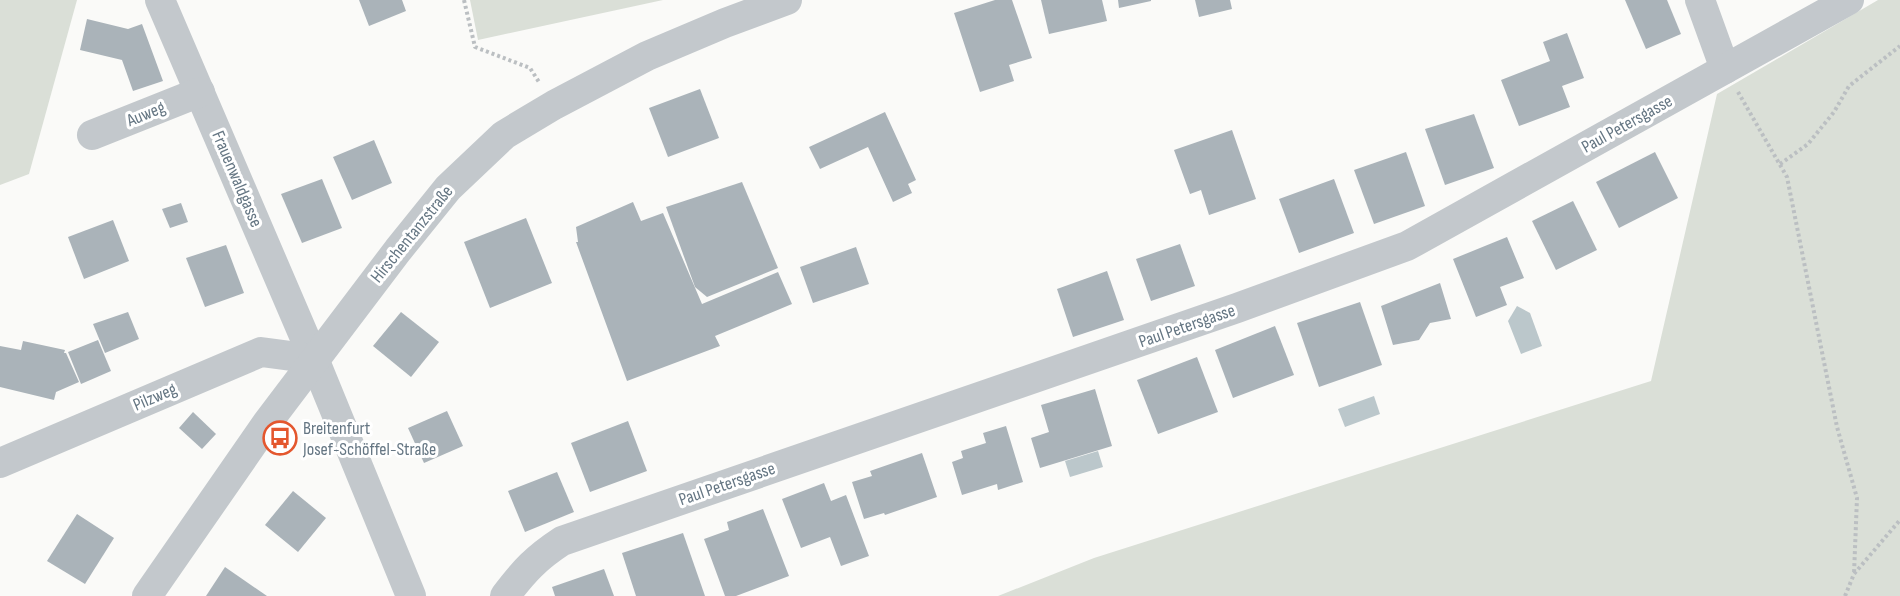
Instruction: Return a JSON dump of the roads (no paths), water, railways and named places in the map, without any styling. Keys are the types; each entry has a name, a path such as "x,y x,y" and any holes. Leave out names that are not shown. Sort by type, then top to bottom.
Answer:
{"street":[{"name":"Frauenwaldgasse","path":"160,0 314,358 411,596"},
{"name":"Hirschentanzstraße","path":"147,596 314,358 448,188 504,135 554,105 647,56 787,0"},
{"path":"1700,0 1725,69"},
{"name":"Paul Petersgasse","path":"505,596 524,570 539,556 562,541 1247,305 1407,246 1849,0"},
{"name":"Auweg","path":"92,135 200,92"},
{"name":"Pilzweg","path":"0,463 261,352 314,358"}],"place":[{"name":"Breitenfurt Josef-Schöffel-Straße","path":"280,438"}]}
